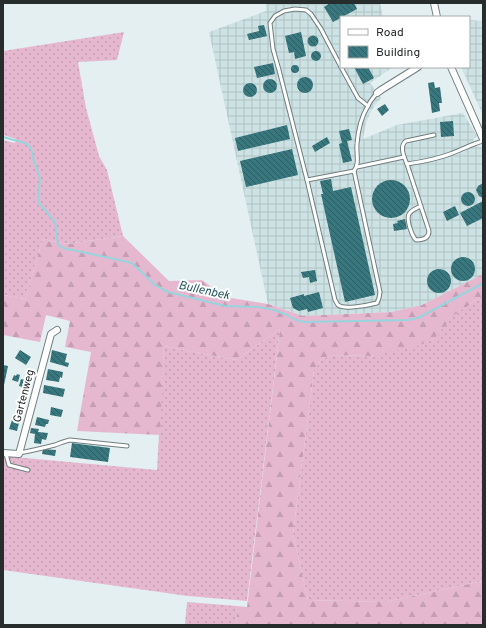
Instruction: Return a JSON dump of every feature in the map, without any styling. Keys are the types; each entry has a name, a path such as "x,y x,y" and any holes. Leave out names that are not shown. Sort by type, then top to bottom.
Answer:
{"street":[{"path":"434,3 437,16"},
{"path":"377,93 416,68"},
{"path":"451,68 483,140"},
{"name":"Gartenweg","path":"19,453 51,334 56,330"},
{"path":"5,454 19,453"}],"lane":[{"path":"340,65 321,29 311,14 306,10 294,8 284,11 275,16 270,23 273,49 307,180 335,300 339,306 344,308 376,303 380,292 354,171"},
{"path":"342,68 358,98 368,106"},
{"path":"307,180 354,171 357,167 356,146 363,115 377,93"},
{"path":"421,206 409,214 408,220 413,236 416,240 422,240 429,234 421,206 404,157 402,147 403,143 406,141 434,135"},
{"path":"407,164 450,154 483,140"},
{"path":"357,167 404,157"},
{"path":"19,453 70,440 127,446"},
{"path":"5,454 9,465 28,470"}],"shaded area":[{"path":"266,3 380,3 383,16 340,16 340,68 392,68 370,83 381,98 372,109 366,123 363,139 397,125 463,113 477,136 473,140 473,146 483,147 483,274 422,305 391,312 303,316 268,304 209,32 266,11"},
{"path":"470,20 483,21 483,115 461,68 470,68"}],"green space":[{"path":"124,32 117,60 78,62 86,108 99,156 107,170 123,236 67,244 43,239 25,299 3,295 3,140 15,143 16,139 3,135 3,51"},
{"path":"123,236 169,281 202,280 225,297 268,304 303,316 391,312 422,305 483,274 483,296 454,315 434,339 415,347 371,356 331,355 321,360 314,370 293,534 308,600 385,602 483,581 483,625 236,625 237,606 247,607 280,329 236,360 164,346 160,435 77,431 91,352 65,347 70,321 46,315 40,342 3,335 3,295 25,299 43,239 67,244"},
{"path":"483,296 483,581 385,602 308,600 293,534 314,370 321,360 331,355 371,356 434,339 453,315"},
{"path":"280,329 247,601 188,596 3,570 3,456 157,470 164,346 236,360"},
{"path":"187,602 237,606 236,625 185,625"}],"building":[{"path":"330,3 354,3 357,9 344,16 340,16 340,18 333,22 324,7"},
{"path":"264,25 267,36 249,40 247,34 259,31 258,26"},
{"path":"301,32 306,56 295,59 294,52 289,53 285,36"},
{"path":"313,35 317,37 319,41 317,45 313,47 309,45 307,41 309,37"},
{"path":"314,51 318,51 320,52 320,60 314,61 311,58 311,54"},
{"path":"273,63 275,74 257,78 254,67"},
{"path":"293,65 297,65 299,69 297,73 293,73 291,71 291,67"},
{"path":"355,68 369,68 374,78 363,84"},
{"path":"302,77 308,77 313,82 311,91 308,93 302,93 297,88 297,82"},
{"path":"270,79 275,81 277,86 275,91 270,93 265,91 263,86 265,81"},
{"path":"434,82 435,88 440,87 442,103 439,103 440,111 432,113 428,83"},
{"path":"250,83 255,85 257,90 255,95 250,97 245,95 243,90 245,85"},
{"path":"385,104 389,110 382,116 377,109"},
{"path":"453,121 454,136 441,137 440,122"},
{"path":"287,125 290,139 238,151 235,138"},
{"path":"349,129 352,140 347,141 352,161 343,163 339,144 342,143 339,131"},
{"path":"327,137 330,143 315,152 312,146"},
{"path":"292,149 298,175 246,187 240,161"},
{"path":"331,179 333,191 351,187 375,295 345,302 321,194 323,194 320,181"},
{"path":"391,180 404,186 410,199 404,212 391,218 378,212 372,199 378,186"},
{"path":"483,183 483,198 479,196 476,190 478,186"},
{"path":"468,192 473,194 475,199 473,204 468,206 463,204 461,199 463,194"},
{"path":"483,201 483,218 467,226 460,213"},
{"path":"455,206 459,215 447,221 443,212"},
{"path":"405,219 407,229 394,231 393,224 398,223 397,221"},
{"path":"463,257 468,258 474,264 474,274 468,280 463,281 458,280 452,274 451,269 452,264 458,258"},
{"path":"439,269 448,272 451,281 448,290 439,293 430,290 427,281 430,272"},
{"path":"315,270 317,281 310,283 309,277 303,278 301,272"},
{"path":"319,292 323,308 308,312 307,309 299,311 293,308 290,298"},
{"path":"20,350 31,357 26,365 15,358"},
{"path":"52,350 67,354 65,362 69,363 68,367 50,362"},
{"path":"3,365 8,366 4,385 3,385"},
{"path":"48,369 63,372 62,378 60,377 59,382 46,380"},
{"path":"17,374 20,375 18,382 12,380 14,375 16,376"},
{"path":"21,379 29,381 27,388 19,386"},
{"path":"44,385 65,389 63,397 43,393"},
{"path":"51,407 63,410 61,417 50,415"},
{"path":"13,417 20,419 17,431 9,429"},
{"path":"37,417 49,420 48,424 46,424 45,427 35,425"},
{"path":"31,428 39,429 38,432 48,433 46,440 42,439 41,444 34,443 35,434 30,433"},
{"path":"72,443 110,448 108,462 70,457"},
{"path":"43,449 56,450 55,456 42,454"}],"waterway":[{"name":"Bullenbek","path":"3,137 25,143 30,147 40,180 38,198 39,203 55,222 58,245 63,248 132,263 155,285 168,292 225,306 259,307 274,310 304,322 409,320 420,317 483,283"}]}
